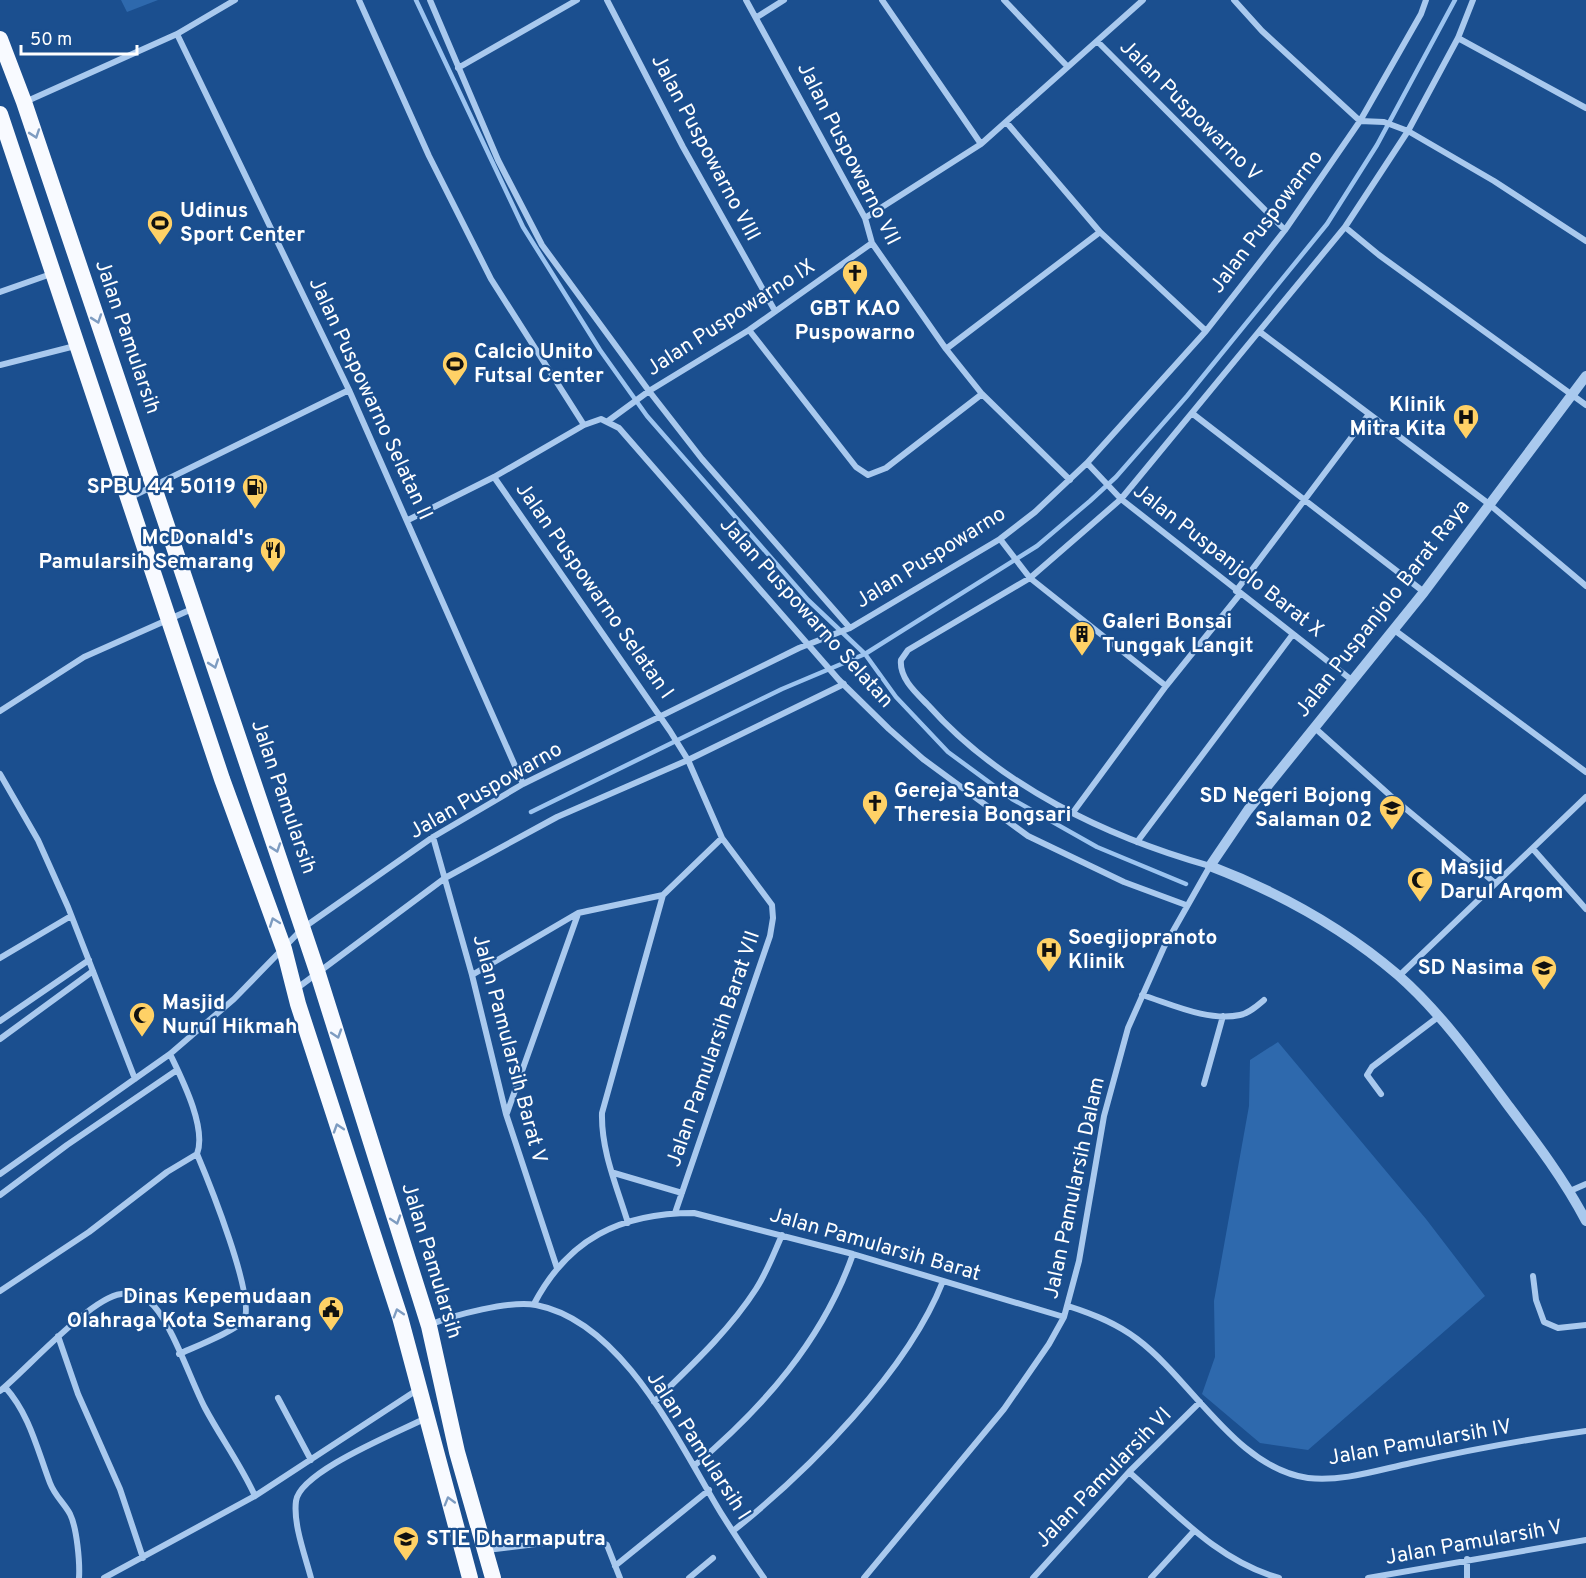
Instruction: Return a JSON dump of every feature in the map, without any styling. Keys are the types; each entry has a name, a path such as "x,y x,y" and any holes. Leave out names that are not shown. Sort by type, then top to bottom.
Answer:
{"highway":[{"name":"Jalan Pamularsih","path":"0,39 24,102 318,974 429,1326 457,1452 493,1578"},
{"path":"0,114 222,779 284,949 294,991 400,1317 470,1578"}],"street":[{"path":"24,102 177,33 235,0"},
{"path":"359,0 429,156 491,279 584,425"},
{"name":"Jalan Puspowarno Selatan","path":"430,0 498,160 542,245 702,459 849,628"},
{"path":"458,68 577,0"},
{"name":"Jalan Puspowarno VIII","path":"607,0 683,147 775,311"},
{"name":"Jalan Puspowarno VII","path":"746,0 865,218 872,243 946,349 982,394 1070,480"},
{"path":"757,17 784,0"},
{"path":"882,0 981,144"},
{"path":"1004,0 1067,66"},
{"path":"865,218 981,144 1143,0"},
{"path":"1234,0 1263,31 1360,121 1384,122 1408,131 1494,181 1586,241"},
{"name":"Jalan Puspowarno","path":"0,1174 170,1054 234,999 303,928 433,837 523,784 818,640 849,628 1001,541 1089,464 1206,331 1285,230 1360,121 1426,0"},
{"path":"1473,0 1458,38 1408,131 1345,227 1193,414 1119,496 1028,575 908,650 902,657 900,666 905,679 934,712 1003,772 1028,788 1137,842 1210,866 1267,890 1340,930 1399,976 1465,1047 1570,1191 1586,1221"},
{"name":"Jalan Puspowarno Selatan II","path":"177,33 349,390 523,784"},
{"path":"1458,38 1586,108"},
{"name":"Jalan Puspowarno V","path":"1097,41 1285,230"},
{"path":"1007,123 1100,232 1206,331"},
{"path":"1345,227 1379,255 1586,405"},
{"path":"946,349 1100,232"},
{"name":"Jalan Puspowarno IX","path":"608,421 649,391 749,330 872,243"},
{"path":"0,292 54,273"},
{"path":"749,330 856,467 868,475 886,468 982,394"},
{"path":"1260,332 1489,504 1586,586"},
{"path":"0,365 78,345"},
{"name":"Jalan Puspanjolo Barat Raya","path":"1210,866 1248,810 1316,729 1424,591 1586,376"},
{"path":"128,499 349,390"},
{"path":"1193,414 1303,501 1424,591"},
{"path":"1074,812 1369,414"},
{"path":"408,520 494,477 584,425 601,419 608,421"},
{"name":"Jalan Puspowarno Selatan","path":"608,421 619,428 841,682 923,759 1028,836 1125,882 1186,905"},
{"name":"Jalan Puspanjolo Barat X","path":"1089,464 1119,496 1353,681"},
{"name":"Jalan Puspowarno Selatan I","path":"494,477 666,725"},
{"path":"1001,541 1028,575 1166,686"},
{"path":"0,711 84,657 169,617 195,608"},
{"path":"1394,629 1586,772"},
{"path":"1137,842 1293,634"},
{"path":"294,991 445,878 557,817 688,760 841,682"},
{"name":"Jalan Pamularsih Barat VII","path":"666,725 688,760 722,838 772,905 773,925 675,1213"},
{"path":"1316,729 1394,799 1495,883"},
{"path":"0,774 38,840 89,960 135,1079"},
{"path":"1399,976 1586,797"},
{"name":"Jalan Pamularsih Barat V","path":"433,837 472,975 506,1114 557,1268"},
{"path":"627,1222 602,1129 604,1100 663,895 722,838"},
{"path":"1533,849 1586,909"},
{"name":"Jalan Pamularsih Dalam","path":"864,1578 1004,1409 1049,1344 1064,1317 1104,1116 1128,1028 1186,905 1210,866"},
{"path":"472,975 578,913 663,895"},
{"path":"506,1114 578,913"},
{"path":"0,958 71,916"},
{"path":"0,1021 89,960"},
{"path":"0,1040 93,971"},
{"path":"1142,995 1194,1012 1223,1016 1245,1013 1264,1000"},
{"path":"1204,1084 1223,1016"},
{"path":"1381,1094 1367,1075 1372,1067 1438,1017"},
{"path":"170,1054 200,1138 197,1154 228,1235 246,1311 240,1324 179,1354"},
{"path":"0,1195 177,1070"},
{"path":"123,1088 130,1102"},
{"path":"0,1291 89,1232 159,1177 197,1154"},
{"path":"614,1173 682,1193"},
{"path":"1570,1191 1586,1184"},
{"path":"534,1304 546,1281 583,1242 627,1222 675,1213"},
{"name":"Jalan Pamularsih Barat","path":"675,1213 709,1215 853,1254 1064,1317"},
{"path":"654,1402 698,1358 745,1304 768,1268 782,1235"},
{"path":"694,1466 747,1419 808,1347 838,1293 853,1254"},
{"path":"1533,1276 1536,1300 1544,1322 1557,1329 1586,1325"},
{"path":"733,1531 807,1466 874,1390 928,1318 943,1281"},
{"path":"79,1578 80,1565 71,1516 57,1498 36,1439 18,1402 3,1389 58,1336 120,1293 147,1299 165,1320 206,1410 247,1478 255,1497"},
{"name":"Jalan Pamularsih I","path":"429,1326 445,1319 502,1307 534,1304 573,1319 596,1335 654,1402 764,1578"},
{"name":"Jalan Pamularsih IV","path":"1068,1306 1100,1316 1139,1340 1257,1456 1273,1467 1308,1478 1352,1475 1586,1431"},
{"path":"58,1336 78,1394 120,1488 142,1558"},
{"path":"104,1578 255,1497 420,1388"},
{"path":"278,1398 311,1460"},
{"name":"Jalan Pamularsih VI","path":"1033,1578 1129,1472 1200,1402"},
{"path":"310,1578 296,1511 297,1499 303,1485 333,1465 427,1418"},
{"path":"1129,1472 1194,1531 1242,1565 1279,1578"},
{"path":"615,1566 709,1490"},
{"path":"1151,1578 1194,1531"},
{"path":"486,1550 592,1537 607,1545 620,1578"},
{"name":"Jalan Pamularsih V","path":"1368,1578 1586,1540"},
{"path":"689,1578 713,1558"},
{"path":"1467,1559 1467,1578"}],"shaded area":[{"path":"121,0 158,0 127,12"},
{"path":"1278,1042 1426,1219 1485,1296 1308,1450 1260,1443 1202,1394 1215,1357 1214,1301 1249,1106 1250,1060"}],"waterway":[{"path":"416,0 523,227 600,350 647,416 808,600 865,654 896,697 948,752 1012,799 1097,847 1186,884"},
{"path":"531,812 782,689 865,654 1037,546 1090,501 1116,477 1187,396 1327,224 1377,145 1455,0"}],"place":[{"name":"Udinus Sport Center","path":"160,246"},
{"name":"GBT KAO Puspowarno","path":"855,296"},
{"name":"Calcio Unito Futsal Center","path":"455,387"},
{"name":"Klinik Mitra Kita","path":"1466,440"},
{"name":"SPBU 44 50119","path":"255,510"},
{"name":"McDonald's Pamularsih Semarang","path":"273,573"},
{"name":"Galeri Bonsai Tunggak Langit","path":"1082,657"},
{"name":"Gereja Santa Theresia Bongsari","path":"875,826"},
{"name":"SD Negeri Bojong Salaman 02","path":"1392,831"},
{"name":"Masjid Darul Arqom","path":"1420,903"},
{"name":"Soegijopranoto Klinik","path":"1049,973"},
{"name":"SD Nasima","path":"1544,991"},
{"name":"Masjid Nurul Hikmah","path":"142,1038"},
{"name":"Dinas Kepemudaan Olahraga Kota Semarang","path":"331,1332"},
{"name":"STIE Dharmaputra","path":"406,1562"}]}
